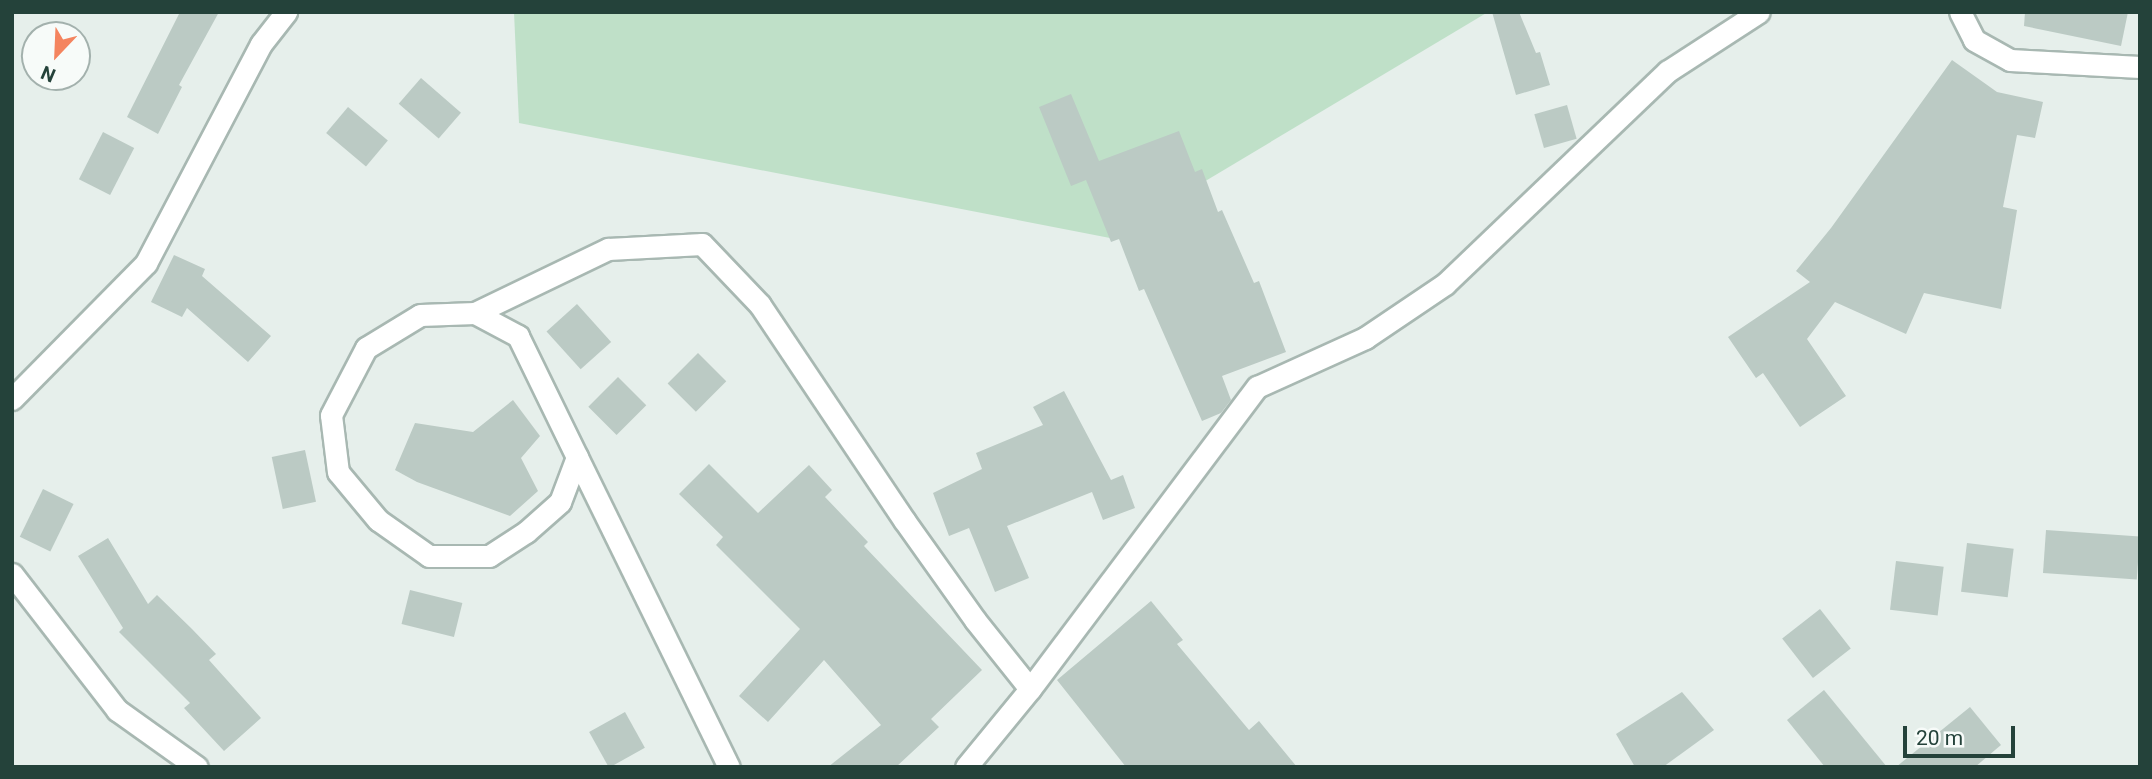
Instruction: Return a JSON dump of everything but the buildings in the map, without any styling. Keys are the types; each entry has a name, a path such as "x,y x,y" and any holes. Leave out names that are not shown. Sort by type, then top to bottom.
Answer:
{"street":[{"path":"12,399 146,263 261,44 286,12"},
{"path":"966,767 1030,689 1257,387 1365,338 1444,284 1668,71 1759,12"},
{"path":"1959,12 1974,40 2010,60 2140,67"},
{"path":"577,457 560,502 526,532 488,556 429,556 378,520 338,472 331,415 366,348 420,315 475,313 608,249 702,244 760,305 911,531 975,620 1030,689"},
{"path":"475,313 518,336 729,767"},
{"path":"12,574 117,709 197,767"}],"green space":[{"path":"514,12 1488,12 1110,238 519,123"}]}
